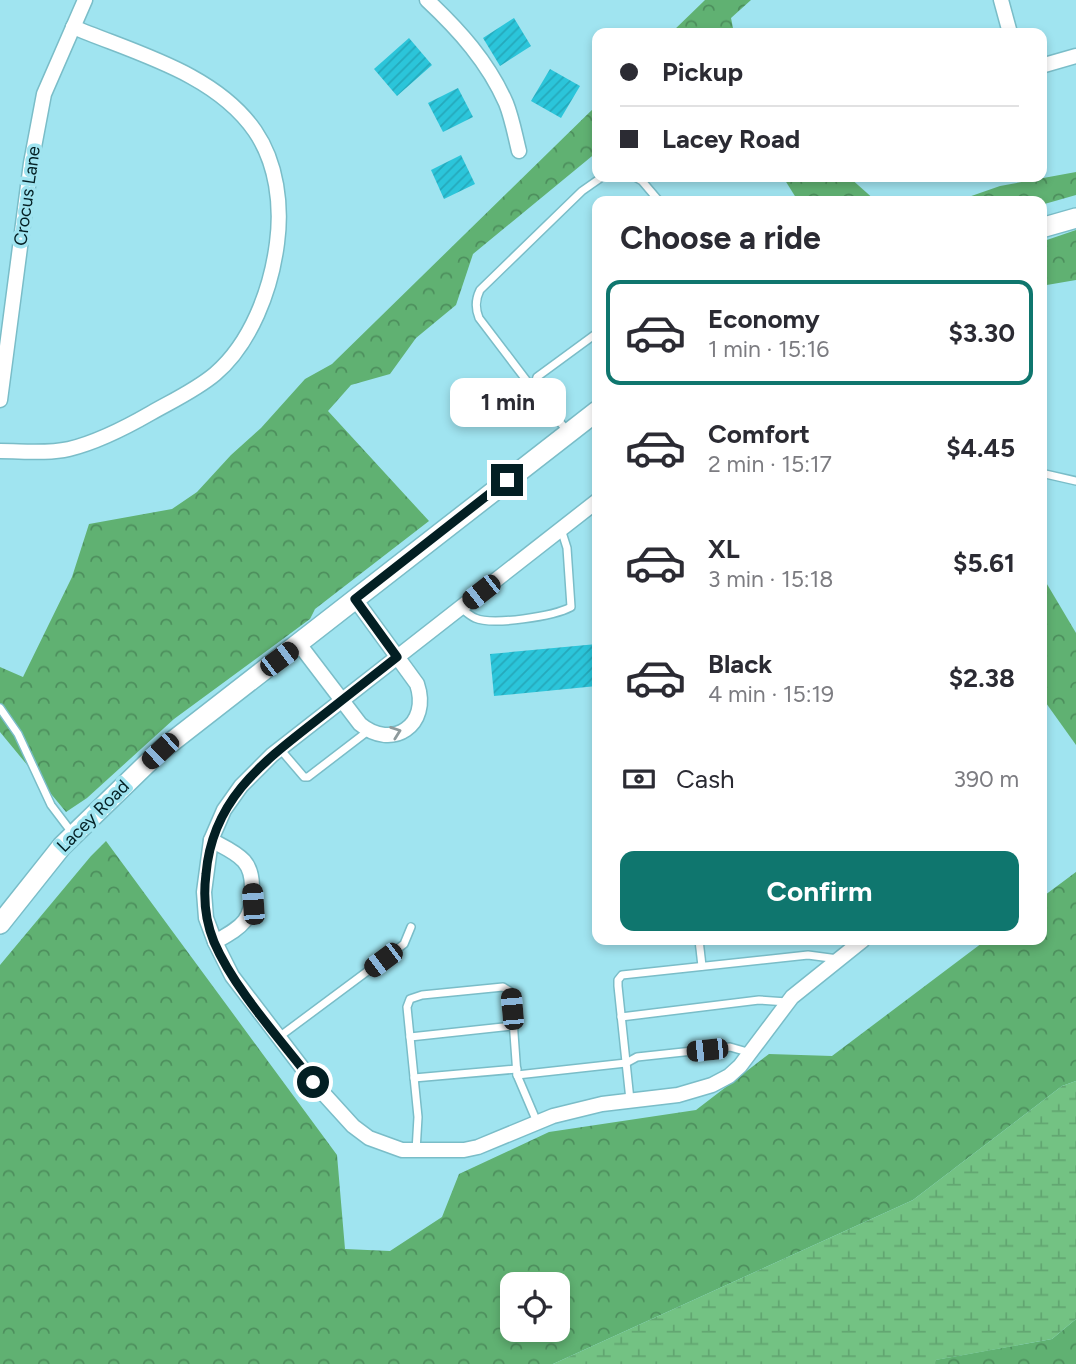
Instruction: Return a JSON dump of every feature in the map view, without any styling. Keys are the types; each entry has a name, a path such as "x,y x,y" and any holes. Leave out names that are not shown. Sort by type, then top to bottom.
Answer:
{"main road":[{"path":"1047,226 1076,218"},
{"name":"Lacey Road","path":"0,924 74,834 160,751 592,415"}],"street":[{"name":"Crocus Lane","path":"0,400 33,149 44,94 85,0"},
{"path":"427,0 472,45 492,77 507,105 519,151"},
{"path":"1001,0 1009,28"},
{"path":"0,451 69,449 108,436 183,396 213,376 241,346 267,290 276,256 280,203 271,166 255,132 240,115 222,98 185,73 73,27"},
{"path":"1047,64 1076,56"},
{"path":"592,505 280,749 241,786 224,810 211,840 204,892 206,918 232,976 313,1082 353,1126 369,1138 402,1150 464,1150 565,1113 630,1100 694,1092 729,1076 751,1053 787,1002 856,945"},
{"path":"299,644 341,701 368,731 380,736 390,736 415,722 420,712 421,697 417,684 355,599"},
{"path":"211,840 247,863 251,874 253,904 247,919 240,927 215,942"}],"lane":[{"path":"568,432 479,318 476,297 480,290 582,191 595,182"},
{"path":"643,182 655,196"},
{"path":"533,389 537,377 592,337"},
{"path":"1047,474 1076,481"},
{"path":"461,608 474,618 490,621 560,613 571,607 567,548 561,529"},
{"path":"0,708 18,734 51,805 74,834"},
{"path":"280,749 303,777 309,777 368,731"},
{"path":"279,1037 404,944 411,927"},
{"path":"700,945 702,966"},
{"path":"630,1100 618,986 622,975 808,955 838,959"},
{"path":"416,1152 418,1117 407,1007 411,999 422,995 503,987 511,992 517,1072 537,1122"},
{"path":"621,1017 759,1000 787,1002"},
{"path":"410,1037 513,1026"},
{"path":"414,1078 626,1063 637,1057 730,1047 751,1053"}],"green space":[{"path":"705,0 751,0 731,18 733,28 676,28"},
{"path":"592,110 592,156 473,254 456,305 416,338 390,374 351,385 328,411 429,521 315,609 310,619 174,719 87,798 66,812 0,732 0,667 23,677 72,577 89,524 172,509 197,492 305,379 332,364"},
{"path":"1076,172 1076,195 1047,203 1047,196 971,196 1000,186 1022,182 1047,182 1047,177"},
{"path":"786,182 855,182 870,196 795,196"},
{"path":"1076,230 1076,280 1047,285 1047,240"},
{"path":"1047,584 1076,633 1076,745 1047,704"},
{"path":"106,841 337,1155 345,1249 390,1251 442,1217 459,1174 549,1132 696,1110 769,1054 832,1056 979,945 1047,945 1047,894 1076,872 1076,1081 1062,1086 913,1200 553,1364 0,1364 0,965"},
{"path":"1076,1081 1076,1319 1052,1339 936,1360 936,1364 553,1364 913,1200 1062,1086"},
{"path":"1076,1319 1076,1364 936,1364 935,1360 1052,1339"}],"building":[{"path":"514,18 531,46 500,66 483,38"},
{"path":"409,38 432,65 397,96 374,69"},
{"path":"550,69 580,86 561,118 531,101"},
{"path":"458,88 473,117 443,132 428,103"},
{"path":"461,155 475,184 444,199 431,170"},
{"path":"592,644 592,686 494,696 490,654"}],"route":[{"path":"313,1082 232,976 215,942 206,918 204,892 211,840 224,810 241,786 272,755 397,657 355,599 507,480"}]}
